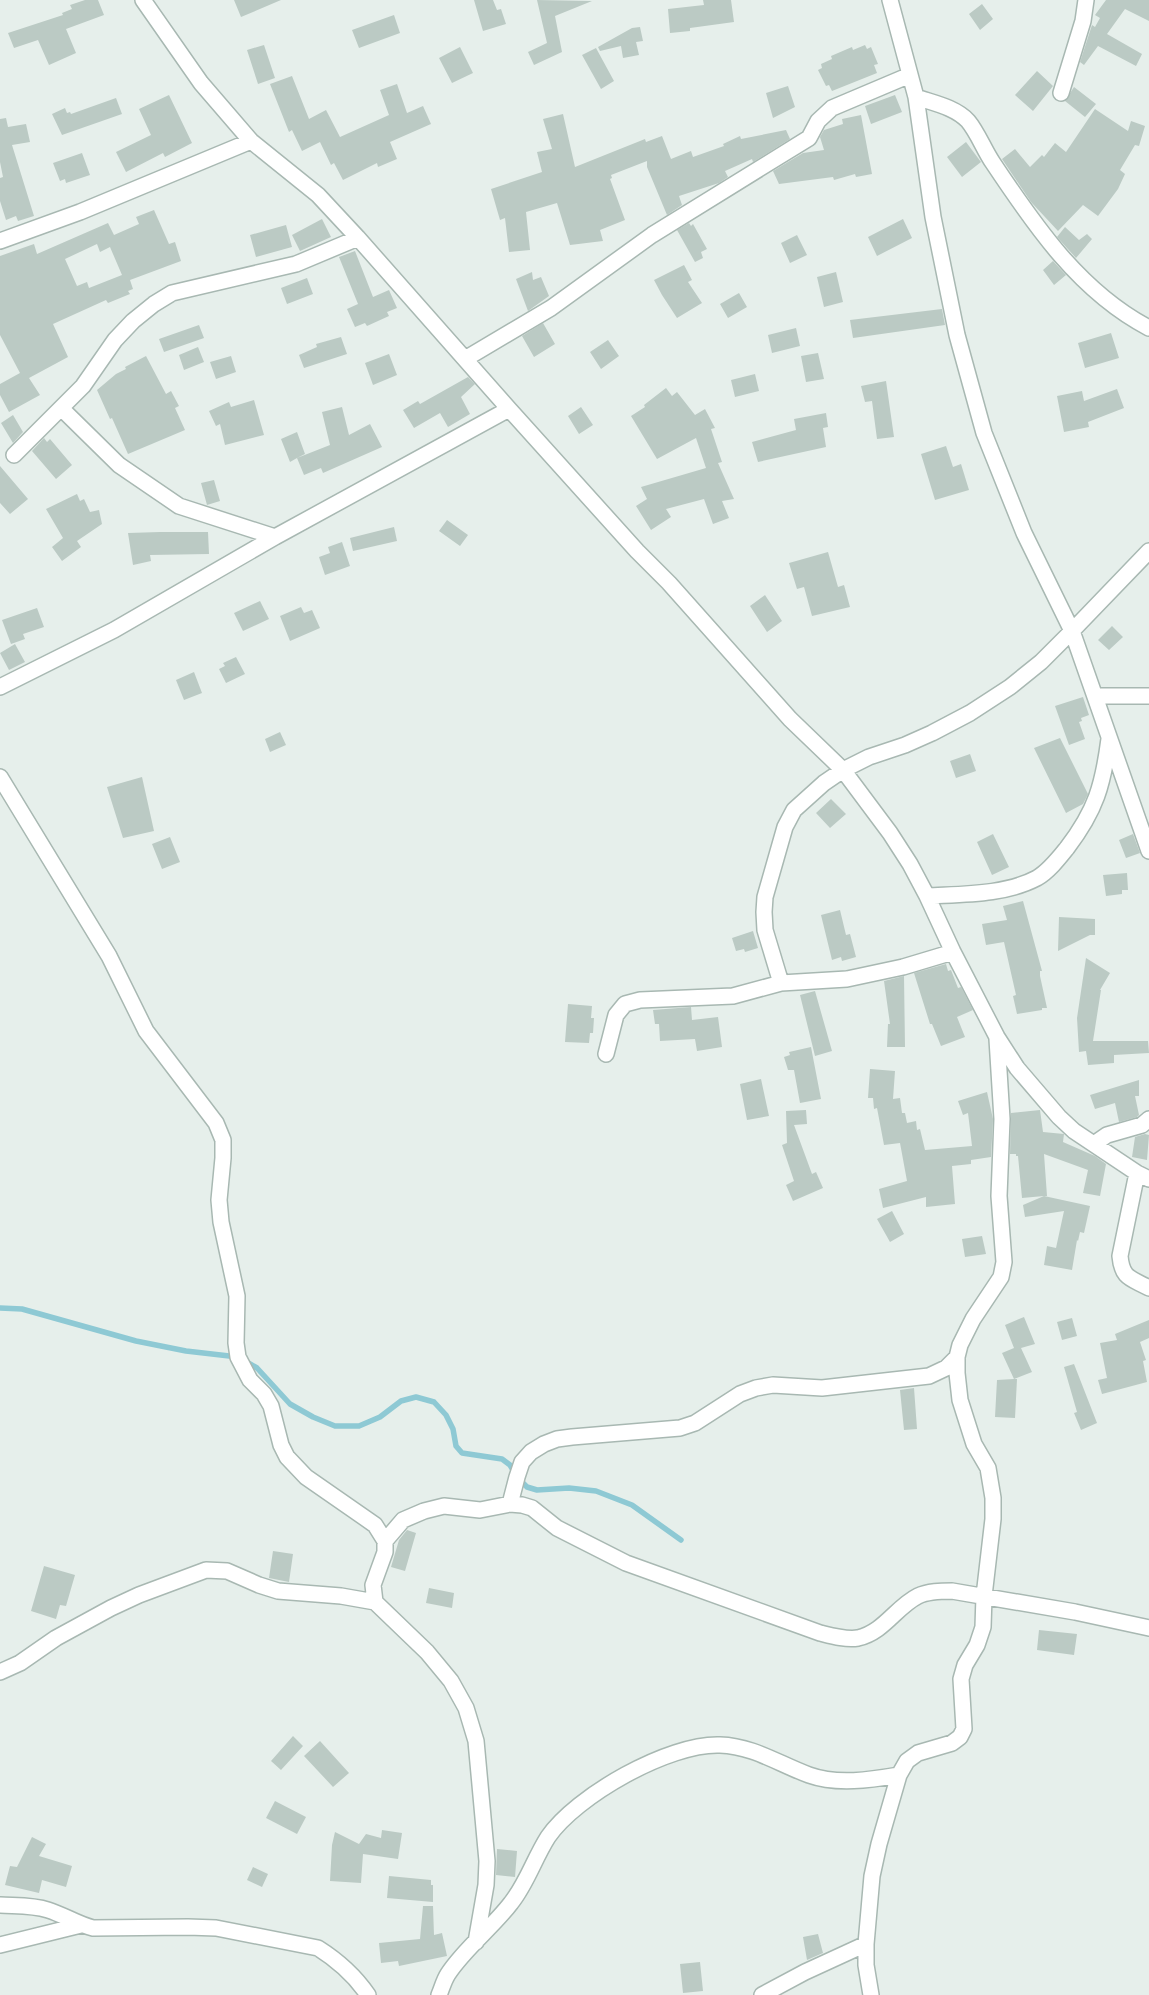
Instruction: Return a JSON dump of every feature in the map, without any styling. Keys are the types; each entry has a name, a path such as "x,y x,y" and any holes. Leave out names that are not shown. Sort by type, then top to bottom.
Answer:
{"street":[{"path":"143,0 202,83 251,141 318,195 637,551 669,583 790,720 843,770 890,833 928,896 953,952 997,1037 1017,1068 1059,1117 1074,1131 1143,1176 1120,1256 1121,1265 1127,1276 1149,1288"},
{"path":"890,0 916,97 933,217 957,335 984,433 1024,533 1072,631 1149,850"},
{"path":"1061,93 1083,21 1086,0"},
{"path":"465,359 551,308 652,235 809,138 818,121 832,108 910,74"},
{"path":"916,97 952,110 968,121 992,161 1047,239 1083,280 1132,319 1149,328"},
{"path":"0,241 80,212 251,141"},
{"path":"14,455 83,386 115,340 147,310 172,293 296,264 358,238"},
{"path":"62,409 119,465 179,506 274,537"},
{"path":"0,687 114,630 274,537 509,409"},
{"path":"781,983 765,930 765,898 785,827 794,810 824,783 843,770 869,757 932,733 970,713 1010,687 1040,662 1072,631 1149,551"},
{"path":"1095,696 1149,696"},
{"path":"928,896 983,892 1016,886 1038,877 1044,872 1057,860 1078,833 1094,806 1105,773 1109,736"},
{"path":"0,777 109,956 146,1031 216,1123 223,1140 219,1200 221,1222 237,1296 236,1343 238,1357 250,1380 264,1394 271,1406 281,1445 287,1457 306,1477 375,1525 385,1541 385,1552 373,1585 375,1602"},
{"path":"606,1054 616,1016 625,1004 640,1000 733,996 781,983 847,979 904,968 953,952"},
{"path":"871,1995 866,1965 866,1944 872,1876 879,1844 899,1775 907,1761 918,1753 952,1743 960,1737 964,1728 962,1679 965,1665 977,1645 983,1627 984,1596 993,1519 992,1498 988,1468 974,1444 960,1400 957,1357 960,1345 973,1319 1001,1277 1004,1262 999,1196 1002,1119 997,1037"},
{"path":"1094,1144 1106,1136 1142,1125 1149,1119"},
{"path":"510,1504 522,1462 531,1452 557,1438 680,1428 695,1423 740,1394 756,1388 773,1385 822,1388 929,1376 946,1368 957,1357"},
{"path":"385,1541 403,1520 424,1511 444,1506 480,1510 510,1504 522,1505 532,1508 557,1528 626,1563 820,1634 839,1638 858,1638 879,1629 918,1596 935,1591 952,1591 984,1596 1075,1612 1149,1628"},
{"path":"0,1672 20,1663 56,1638 111,1608 139,1595 206,1570 227,1571 259,1586 278,1591 341,1596 375,1602 427,1652 451,1681 466,1708 476,1741 487,1861 486,1885 476,1942"},
{"path":"439,1995 448,1975 519,1894 548,1836 577,1807 627,1774 673,1753 706,1746 732,1746 772,1758 811,1776 826,1779 855,1780 899,1775"},
{"path":"0,1905 46,1910 93,1928 216,1928 318,1948 352,1975 368,1995"},
{"path":"0,1945 81,1925"},
{"path":"762,1995 805,1972 866,1944"}],"building":[{"path":"85,0 98,0 104,15 66,29 76,53 49,65 38,40 14,48 8,33 63,15 62,13 72,9 70,5"},
{"path":"234,0 281,0 241,17"},
{"path":"474,0 493,0 497,10 501,9 506,24 483,31"},
{"path":"537,0 592,1 555,16 562,52 534,65 528,52 547,43"},
{"path":"703,0 731,0 734,22 690,28 690,31 670,33 668,9 704,5"},
{"path":"1106,0 1149,0 1149,21 1125,9 1107,34 1142,54 1136,66 1098,46 1084,65 1080,62 1092,25 1095,27 1100,18 1095,15"},
{"path":"982,4 993,19 980,30 969,14"},
{"path":"394,15 400,33 359,48 352,30"},
{"path":"640,27 643,41 636,42 639,55 623,58 621,46 600,51 598,47 632,28"},
{"path":"264,45 275,78 258,84 247,50"},
{"path":"865,45 867,49 871,47 878,64 874,65 877,73 832,91 829,85 826,86 818,70 822,68 821,64 832,59 831,56 852,47 853,50"},
{"path":"460,47 473,73 452,83 439,58"},
{"path":"596,48 614,81 601,89 582,55"},
{"path":"1037,71 1053,86 1033,111 1015,95"},
{"path":"292,76 309,119 326,110 340,137 389,115 380,90 397,84 407,113 423,106 431,124 390,142 397,159 378,167 377,163 343,180 334,163 331,165 320,142 302,151 292,130 289,132 270,84"},
{"path":"788,86 795,107 773,118 766,93"},
{"path":"1074,87 1096,104 1085,117 1065,101"},
{"path":"169,95 192,143 165,157 163,153 126,172 116,152 151,135 139,109"},
{"path":"895,95 902,112 871,124 865,106"},
{"path":"116,98 122,114 62,135 52,114 65,108 67,113 70,112 71,114"},
{"path":"1095,109 1128,131 1131,121 1145,126 1139,146 1135,145 1120,170 1125,174 1118,189 1098,216 1083,205 1058,231 1031,202 1002,159 1015,149 1030,167 1042,155 1044,157 1055,143 1066,152"},
{"path":"563,114 575,167 645,139 646,142 662,136 671,159 691,151 693,157 724,146 723,144 740,136 741,139 786,130 790,139 753,162 752,159 725,171 728,177 719,183 679,196 682,205 667,215 647,167 647,161 611,175 612,178 610,179 625,220 600,230 603,241 570,245 557,203 526,212 530,250 509,252 505,218 500,220 491,189 542,172 537,152 552,149 543,119"},
{"path":"861,115 872,174 856,177 855,174 834,180 833,177 779,184 773,171 803,153 824,150 820,137 824,130 843,124 842,119"},
{"path":"6,118 8,127 26,124 30,142 12,145 34,216 18,221 16,216 6,220 0,201 0,178 3,177 0,162 0,119"},
{"path":"966,142 981,162 962,177 947,157"},
{"path":"82,153 90,175 66,183 65,179 60,181 53,163"},
{"path":"154,210 169,244 175,242 181,261 130,280 133,289 128,291 130,294 108,303 106,300 53,324 68,357 29,378 40,395 9,412 0,395 0,384 20,373 0,335 0,256 34,244 37,254 108,223 114,235 139,224 136,217","holes":["97,244 100,252 110,247 122,275 89,288 87,282 77,286 65,259"]},
{"path":"322,219 331,237 300,251 292,235"},
{"path":"903,219 912,238 877,256 868,237"},
{"path":"689,223 691,226 693,224 707,249 701,252 703,258 695,262 677,230"},
{"path":"286,225 292,247 256,257 250,235"},
{"path":"1065,227 1079,240 1087,234 1092,239 1076,258 1057,237"},
{"path":"797,235 807,255 790,263 781,243"},
{"path":"355,251 373,297 389,290 397,308 387,312 389,316 367,326 365,323 355,327 347,309 358,304 339,257"},
{"path":"1053,261 1066,275 1054,285 1043,270"},
{"path":"684,265 692,280 688,282 702,303 677,318 654,280"},
{"path":"532,272 533,280 541,277 549,296 528,311 516,279"},
{"path":"836,272 843,302 824,307 817,277"},
{"path":"307,278 313,294 287,304 281,288"},
{"path":"739,293 747,307 728,318 720,304"},
{"path":"942,309 945,325 853,338 850,320"},
{"path":"543,323 555,344 534,357 522,336"},
{"path":"199,325 204,338 164,352 159,339"},
{"path":"796,328 800,346 772,353 768,335"},
{"path":"1111,333 1119,358 1085,368 1078,343"},
{"path":"341,337 347,354 304,368 299,355 317,347 316,344"},
{"path":"608,340 619,356 601,369 590,352"},
{"path":"198,347 204,362 184,370 179,355"},
{"path":"818,353 824,379 806,382 801,356"},
{"path":"389,354 397,375 373,385 365,363"},
{"path":"146,356 166,394 171,391 179,406 175,408 185,430 128,454 97,390 116,374 126,369 125,367"},
{"path":"231,356 236,372 216,379 210,362"},
{"path":"755,374 759,391 735,397 731,380"},
{"path":"468,377 475,384 461,397 470,414 448,427 440,413 414,428 403,410 418,401 420,404"},
{"path":"886,381 894,437 877,439 872,401 865,402 861,386"},
{"path":"666,388 672,396 677,392 695,415 705,409 715,428 711,429 722,462 718,463 734,499 722,501 729,518 713,524 704,499 666,509 671,517 651,530 636,506 647,499 641,487 706,468 696,438 657,459 631,416 645,407 644,405"},
{"path":"1117,389 1124,408 1088,422 1089,427 1064,432 1057,396 1082,391 1084,401"},
{"path":"254,400 264,435 225,445 220,424 216,426 209,411 229,402 231,407"},
{"path":"342,407 349,435 370,424 382,447 323,473 321,468 304,475 297,458 330,445 322,412"},
{"path":"581,407 593,425 579,434 568,416"},
{"path":"826,413 828,427 823,428 826,447 758,462 752,442 796,430 794,419"},
{"path":"13,415 23,432 13,443 1,423"},
{"path":"297,432 305,454 290,462 281,439"},
{"path":"44,438 47,442 50,439 72,465 56,479 32,451"},
{"path":"946,446 953,467 961,464 969,490 935,500 921,454"},
{"path":"0,466 28,499 10,514 0,503"},
{"path":"214,480 220,501 207,505 201,483"},
{"path":"77,494 80,501 84,499 90,512 99,510 102,524 77,541 81,547 62,561 52,547 63,538 46,509"},
{"path":"447,520 468,535 460,546 439,531"},
{"path":"394,527 397,541 353,551 350,538"},
{"path":"208,532 209,554 150,555 151,561 133,565 128,533"},
{"path":"342,542 350,566 325,575 319,557 330,553 328,547"},
{"path":"828,552 838,587 844,585 850,607 812,616 804,587 797,589 789,563"},
{"path":"765,595 782,621 767,632 750,606"},
{"path":"260,601 269,619 243,631 234,613"},
{"path":"301,607 304,613 312,610 320,628 290,641 280,616"},
{"path":"37,608 44,627 23,634 25,639 11,644 2,620"},
{"path":"1112,626 1123,637 1109,650 1098,640"},
{"path":"15,644 25,662 9,670 0,653"},
{"path":"236,657 245,674 226,683 219,669 225,666 223,663"},
{"path":"194,672 202,693 184,700 176,680"},
{"path":"1083,697 1089,715 1081,718 1082,721 1079,722 1085,739 1069,745 1055,706"},
{"path":"280,732 286,745 270,752 265,739"},
{"path":"1060,738 1088,794 1083,804 1066,813 1034,748"},
{"path":"970,754 976,771 956,778 950,761"},
{"path":"142,777 154,831 123,838 107,787"},
{"path":"831,799 846,814 830,828 816,813"},
{"path":"993,834 1009,867 992,875 977,842"},
{"path":"1133,834 1140,853 1126,858 1119,840"},
{"path":"170,837 180,862 162,869 152,844"},
{"path":"1127,873 1128,890 1122,890 1122,894 1106,896 1103,875"},
{"path":"1023,901 1042,971 1040,971 1040,976 1047,1008 1017,1014 1013,996 1016,995 1004,942 986,945 982,924 1007,920 1003,906"},
{"path":"840,910 846,935 850,934 856,957 842,961 841,957 832,960 821,915"},
{"path":"1059,917 1095,919 1095,935 1090,935 1058,951"},
{"path":"753,931 758,948 745,952 744,949 736,951 732,938"},
{"path":"1086,958 1110,973 1100,990 1093,1041 1148,1041 1149,1053 1114,1055 1114,1063 1088,1065 1086,1051 1079,1052 1077,1018"},
{"path":"946,964 948,971 951,970 958,988 961,987 973,1010 957,1017 965,1037 941,1046 932,1024 930,1024 914,973"},
{"path":"904,976 905,1047 887,1047 888,1024 890,1024 884,981"},
{"path":"815,991 832,1051 815,1056 800,995"},
{"path":"568,1004 592,1006 591,1018 594,1018 593,1033 590,1033 589,1043 565,1042"},
{"path":"691,1007 692,1020 718,1017 722,1047 697,1051 695,1039 660,1041 659,1024 655,1024 653,1010"},
{"path":"811,1047 821,1099 800,1103 794,1070 788,1070 784,1057 790,1055 789,1052"},
{"path":"870,1069 895,1071 893,1099 900,1098 902,1113 905,1113 907,1123 916,1121 917,1130 920,1129 925,1150 972,1146 968,1113 963,1115 958,1101 987,1092 993,1119 991,1157 971,1160 971,1164 952,1166 955,1204 926,1207 926,1197 883,1208 879,1189 907,1181 900,1143 884,1145 877,1108 874,1109 873,1098 868,1098"},
{"path":"761,1079 769,1116 747,1120 740,1084"},
{"path":"1139,1080 1139,1096 1135,1096 1139,1115 1137,1117 1119,1122 1115,1103 1095,1109 1090,1095"},
{"path":"806,1110 807,1124 794,1125 812,1174 816,1172 823,1188 793,1201 786,1185 794,1181 782,1145 787,1143 786,1111"},
{"path":"1040,1110 1043,1132 1064,1134 1063,1142 1095,1156 1106,1164 1100,1196 1083,1193 1088,1170 1044,1154 1047,1196 1022,1198 1018,1156 1010,1154 1011,1113"},
{"path":"1145,1134 1149,1135 1147,1160 1132,1157 1135,1137"},
{"path":"1044,1196 1090,1206 1084,1233 1080,1232 1077,1240 1072,1270 1044,1265 1047,1246 1056,1248 1064,1211 1025,1217 1023,1205"},
{"path":"892,1211 904,1234 890,1242 877,1219"},
{"path":"982,1236 986,1254 965,1257 962,1239"},
{"path":"1024,1317 1035,1344 1021,1348 1032,1372 1014,1379 1002,1353 1014,1348 1005,1325"},
{"path":"1072,1318 1077,1336 1062,1340 1057,1322"},
{"path":"1149,1320 1149,1338 1140,1342 1146,1360 1143,1361 1147,1382 1102,1394 1098,1380 1107,1378 1100,1343 1117,1340 1115,1334"},
{"path":"1074,1364 1097,1423 1081,1430 1074,1413 1077,1412 1064,1367"},
{"path":"1017,1379 1015,1418 995,1417 997,1380"},
{"path":"914,1388 917,1429 904,1430 900,1390"},
{"path":"407,1530 416,1533 405,1571 391,1567 399,1540"},
{"path":"273,1551 293,1554 289,1582 269,1578"},
{"path":"44,1566 75,1575 66,1606 60,1605 56,1619 31,1611"},
{"path":"429,1588 454,1593 452,1608 426,1603"},
{"path":"1039,1630 1077,1634 1074,1655 1037,1650"},
{"path":"293,1736 303,1746 281,1770 271,1761"},
{"path":"320,1741 349,1773 333,1787 304,1756"},
{"path":"275,1801 306,1817 297,1834 266,1818"},
{"path":"382,1830 402,1833 398,1859 363,1854 361,1883 330,1881 332,1845 335,1832 359,1844 366,1834 381,1838"},
{"path":"32,1837 46,1844 39,1856 72,1866 66,1887 42,1880 39,1893 5,1885 10,1866 17,1867"},
{"path":"497,1849 517,1851 515,1877 496,1875"},
{"path":"253,1867 268,1874 262,1887 247,1880"},
{"path":"389,1876 431,1880 431,1885 433,1885 433,1902 387,1898"},
{"path":"423,1906 433,1906 434,1935 442,1933 447,1956 399,1966 398,1961 381,1963 379,1943 420,1939"},
{"path":"818,1934 823,1953 807,1960 803,1937"},
{"path":"700,1962 703,1991 683,1993 680,1964"}],"waterway":[{"path":"0,1308 22,1309 136,1341 186,1351 238,1357 257,1368 290,1404 313,1417 335,1426 359,1426 380,1417 401,1401 416,1397 434,1402 446,1415 453,1429 456,1446 462,1453 502,1459 510,1465 517,1477 527,1487 537,1490 569,1488 596,1491 632,1505 681,1540"}]}
